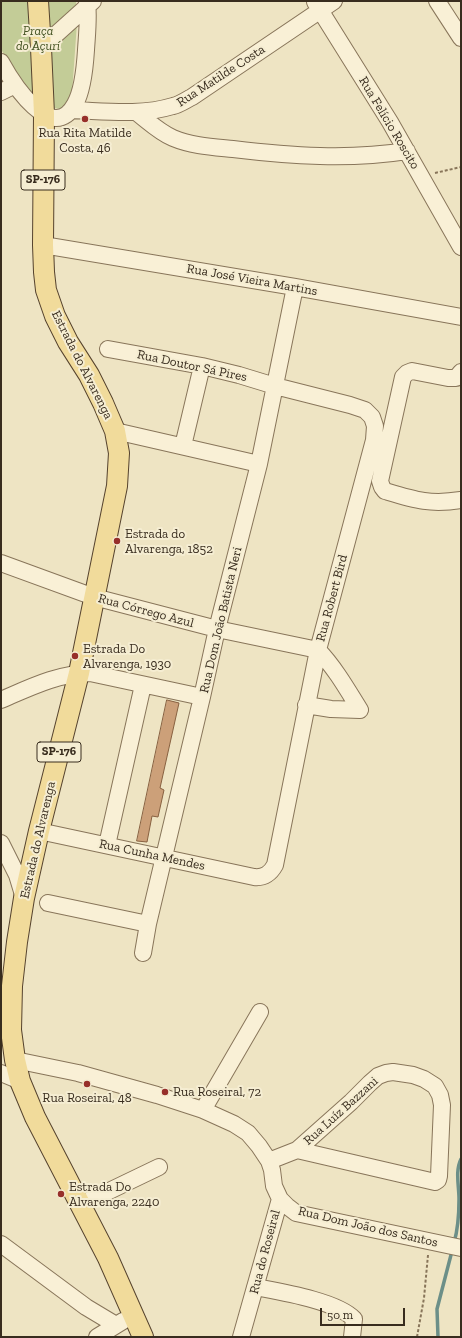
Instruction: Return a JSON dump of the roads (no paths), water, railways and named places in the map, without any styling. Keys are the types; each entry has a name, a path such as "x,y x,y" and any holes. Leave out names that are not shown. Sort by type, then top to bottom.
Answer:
{"main road":[{"name":"Estrada do Alvarenga","path":"38,1 44,114 43,245 46,290 55,316 68,342 89,375 103,403 115,431 119,453 117,486 79,673 39,831 8,963 11,1030 8,1067 20,1081 35,1117 108,1258 113,1327 143,1337"}],"street":[{"name":"Rua Matilde Costa","path":"71,110 136,112 157,110 174,106 192,97 317,6 334,1"},
{"path":"437,1 461,38"},
{"path":"52,38 89,2"},
{"path":"1,62 8,88 35,109 44,114 57,118 62,117 71,110 76,101 85,66 89,2"},
{"name":"Rua Felício Roscito","path":"317,6 373,95 461,247"},
{"path":"136,112 158,129 173,138 189,143 212,147 294,156 368,155 406,151"},
{"name":"Rua José Vieira Martins","path":"43,245 294,287 461,317"},
{"name":"Rua Dom João Batista Neri","path":"143,953 148,924 217,629 259,464 294,287"},
{"name":"Rua Doutor Sá Pires","path":"108,349 202,366 275,386"},
{"path":"183,446 202,366"},
{"path":"461,372 456,378 448,378 412,371 403,378 380,481 385,492 418,501 435,503 461,500"},
{"name":"Rua Robert Bird","path":"264,876 271,871 275,865 318,650 374,440 375,426 372,417 366,410 275,386"},
{"path":"115,431 259,464"},
{"name":"Rua Córrego Azul","path":"1,563 94,597 217,629 318,650"},
{"path":"306,705 326,709 360,710 340,676 318,650"},
{"path":"1,700 54,679 79,673 144,684 202,697"},
{"path":"107,845 144,684"},
{"name":"Rua Cunha Mendes","path":"39,831 254,877 264,876"},
{"path":"5,850 21,868 31,869"},
{"path":"5,850 17,875 24,898"},
{"path":"48,903 148,924"},
{"path":"203,1110 260,1012"},
{"name":"Rua do Roseiral","path":"8,1067 78,1073 203,1110 234,1124 248,1133 269,1161 274,1186 280,1199 241,1337"},
{"name":"Rua Luíz Bazzani","path":"269,1161 297,1150 378,1076 393,1072 413,1075 424,1079 434,1086 440,1095 442,1105 442,1138 439,1176 437,1181 432,1182 297,1150"},
{"path":"80,1205 159,1167"},
{"name":"Rua Dom João dos Santos","path":"280,1199 296,1213 461,1248"},
{"path":"1,1244 113,1327"},
{"path":"255,1287 304,1298 344,1311 354,1319 352,1337"}],"waterway":[{"path":"454,1243 459,1199 458,1168 461,1159"},
{"path":"438,1337 437,1309 452,1251"}],"place":[{"name":"Rua Rita Matilde Costa, 46","path":"85,119"},
{"name":"Estrada do Alvarenga, 1852","path":"117,541"},
{"name":"Estrada Do Alvarenga, 1930","path":"75,656"},
{"name":"Rua Roseiral, 48","path":"87,1084"},
{"name":"Rua Roseiral, 72","path":"165,1092"},
{"name":"Estrada Do Alvarenga, 2240","path":"61,1194"}],"park label":[{"name":"Praça do Açurí","path":"38,38"}]}
